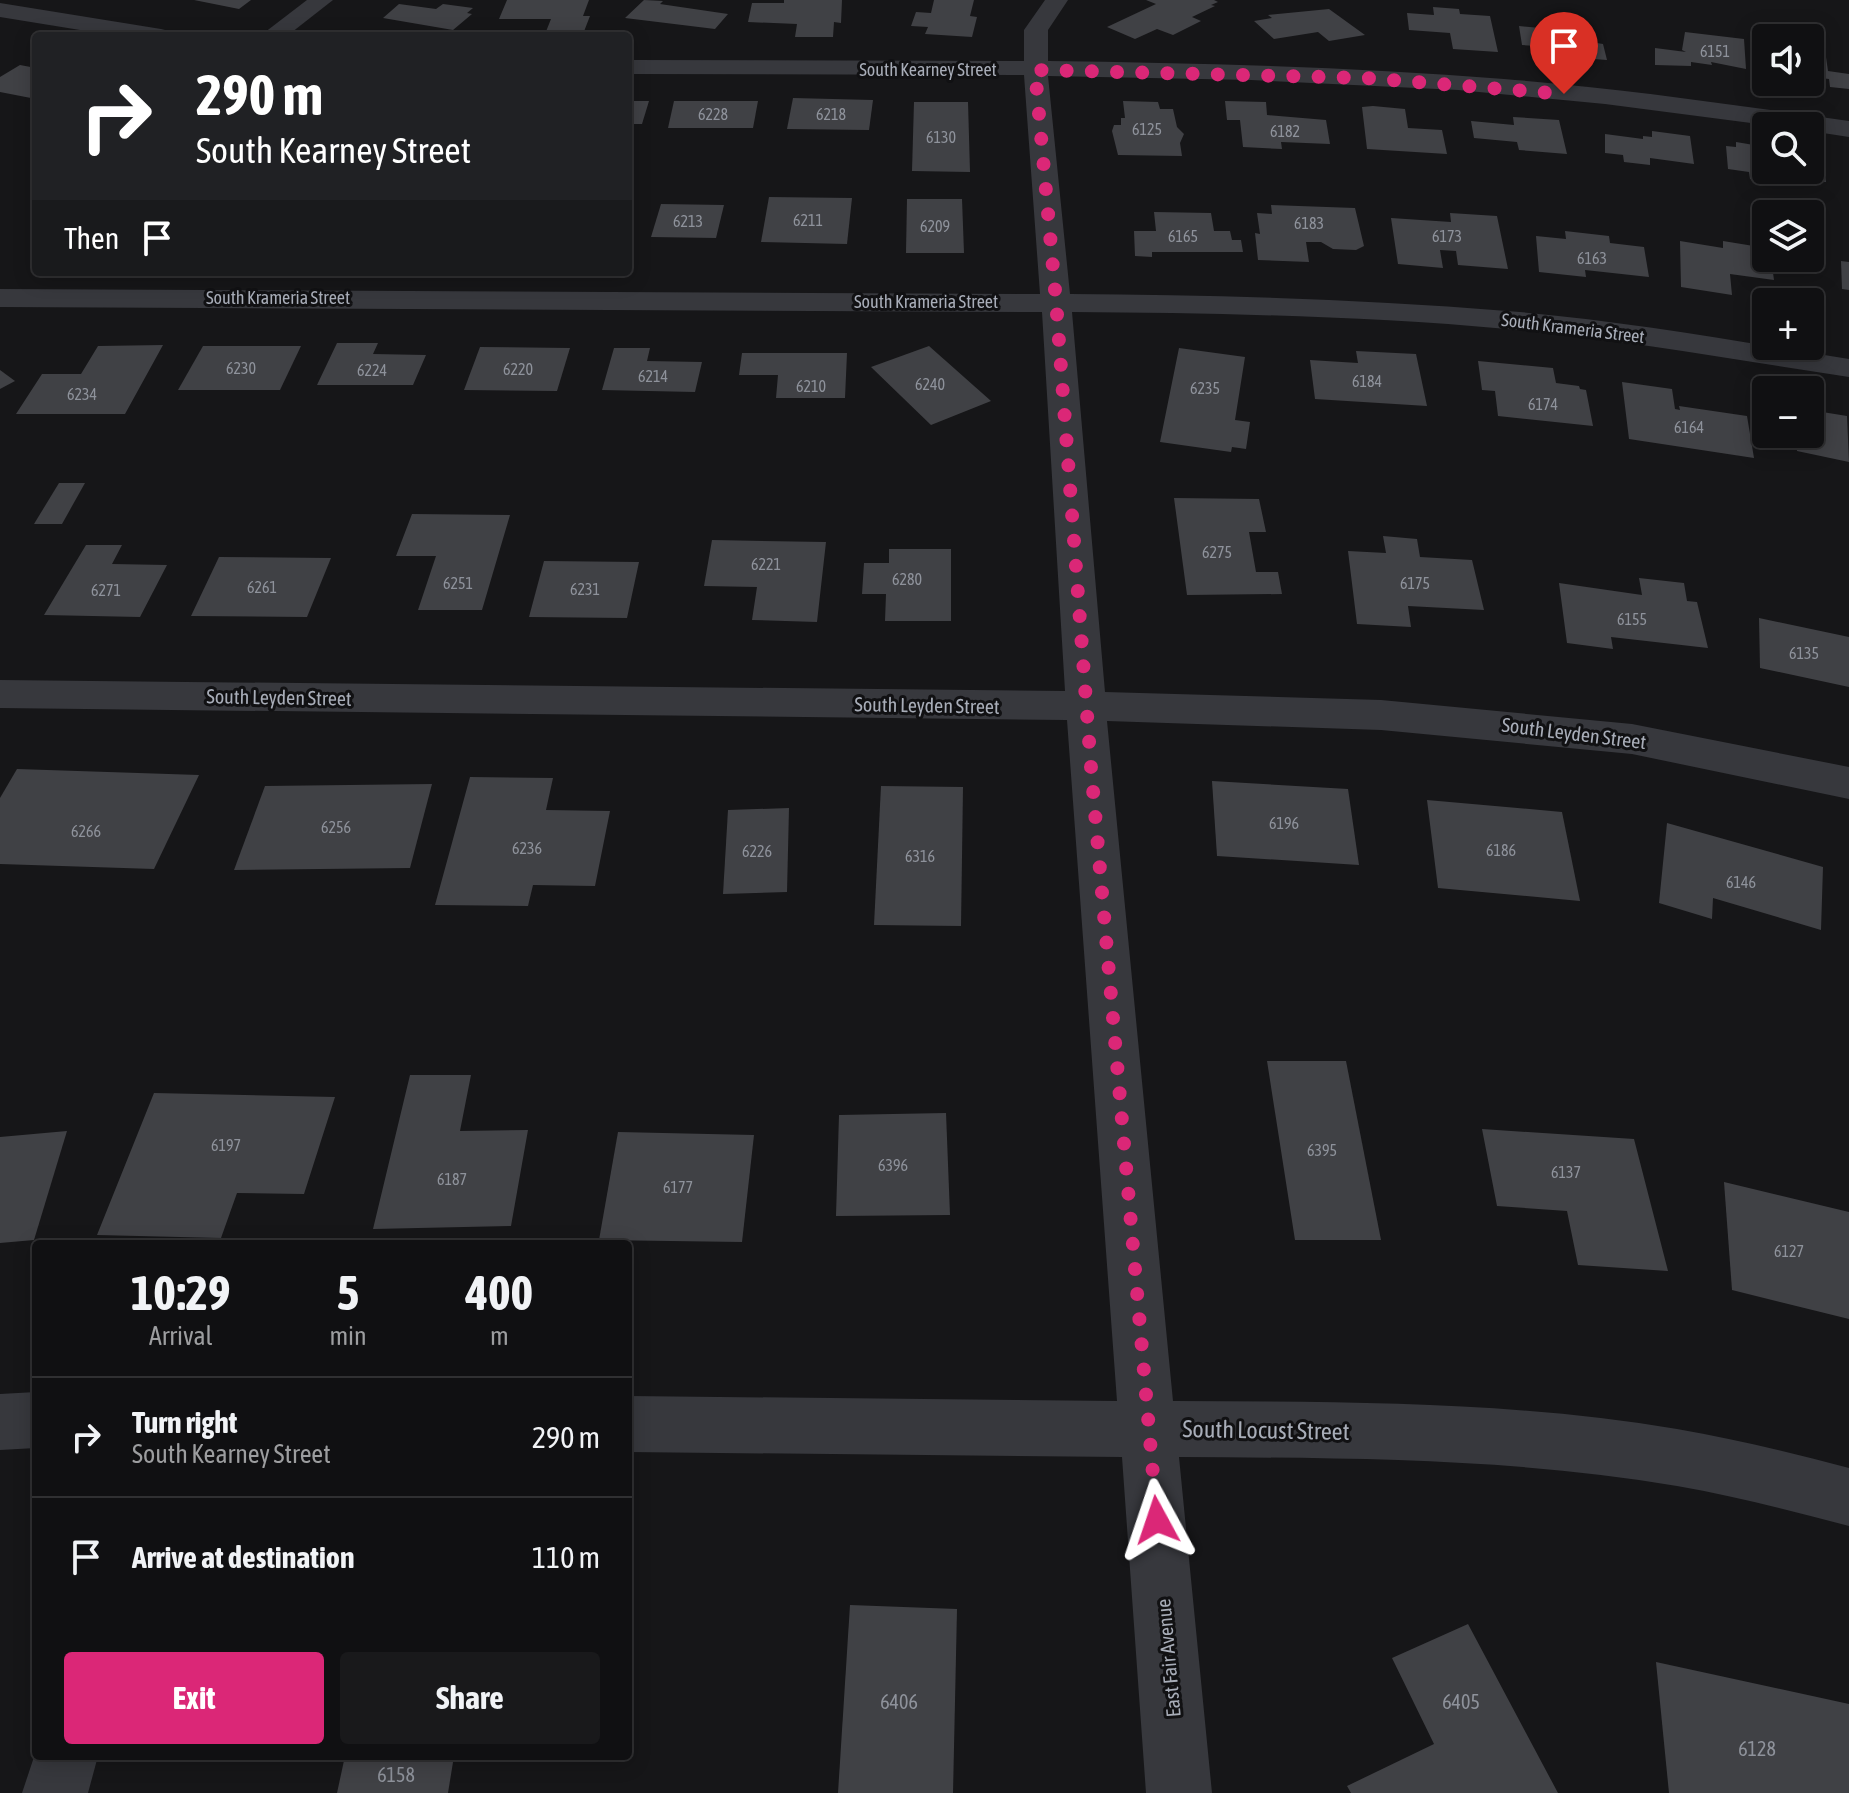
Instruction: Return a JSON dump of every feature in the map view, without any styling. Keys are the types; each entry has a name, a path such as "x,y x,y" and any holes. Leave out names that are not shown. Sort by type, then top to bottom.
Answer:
{"street":[{"path":"278,32 322,0"},
{"name":"East Fair Avenue","path":"1057,0 1042,17 1036,30 1035,70 1179,1793"},
{"path":"0,10 136,32"},
{"name":"South Kearney Street","path":"632,67 1241,72 1460,83 1649,102 1849,129"},
{"name":"South Krameria Street","path":"0,298 1235,304 1426,313 1605,331 1849,368"},
{"name":"South Leyden Street","path":"0,694 1086,706 1381,715 1492,723 1632,739 1849,783"},
{"path":"0,1422 32,1420"},
{"name":"South Locust Street","path":"632,1424 1230,1428 1461,1434 1612,1446 1779,1476 1849,1497"},
{"path":"55,1793 65,1760"}],"building":[{"path":"194,0 251,0 239,9"},
{"path":"507,0 589,0 583,16 590,16 584,32 546,32 551,19 499,19"},
{"path":"644,0 728,14 715,29 625,18"},
{"path":"784,0 842,0 841,23 834,22 833,37 795,37 797,24 748,22 752,3 784,3"},
{"path":"934,0 974,0 970,16 977,17 972,37 925,34 928,27 911,26 916,12 931,13"},
{"path":"1146,0 1218,2 1192,17 1201,21 1173,35 1157,29 1135,39 1107,27 1156,4"},
{"path":"399,4 436,9 443,4 473,8 467,13 472,14 453,30 383,18"},
{"path":"1433,7 1459,9 1460,14 1490,16 1498,52 1453,49 1450,33 1409,30 1407,13 1434,15"},
{"path":"1329,9 1365,35 1329,41 1318,32 1274,39 1254,21 1272,18 1268,15"},
{"path":"1519,26 1594,33 1597,43 1603,44 1607,60 1554,56 1553,47 1522,45"},
{"path":"1685,32 1744,39 1746,69 1711,62 1712,65 1691,62 1691,66 1655,65 1655,48 1686,52 1682,50"},
{"path":"1824,50 1828,71 1849,74 1849,89 1830,87 1829,79 1824,78"},
{"path":"20,65 32,67 32,98 0,92 0,77"},
{"path":"793,98 873,100 869,130 787,129"},
{"path":"632,101 649,101 642,124 632,124"},
{"path":"674,101 758,101 753,128 668,128"},
{"path":"1123,101 1158,102 1160,109 1173,109 1177,127 1184,134 1180,143 1182,156 1118,155 1112,131 1114,125 1121,125 1121,118 1125,118"},
{"path":"1225,101 1266,102 1267,115 1326,120 1330,144 1281,142 1282,149 1243,147 1240,120 1227,120"},
{"path":"914,102 968,102 970,172 912,171"},
{"path":"1362,107 1405,109 1408,128 1442,130 1447,154 1367,149"},
{"path":"1513,117 1559,120 1567,154 1519,150 1517,142 1474,138 1471,121 1514,125"},
{"path":"1652,131 1690,136 1694,164 1650,158 1650,165 1624,162 1623,155 1605,153 1605,134 1643,139 1643,136 1652,137"},
{"path":"1736,142 1752,145 1752,179 1749,172 1728,169 1726,146 1736,147"},
{"path":"769,197 852,198 847,244 761,242"},
{"path":"907,199 962,199 964,253 906,253"},
{"path":"661,204 724,205 716,238 651,237"},
{"path":"1271,205 1355,208 1364,246 1356,250 1333,249 1321,242 1306,242 1309,262 1258,260 1255,233 1260,234 1257,213 1272,214"},
{"path":"1154,212 1211,213 1214,231 1230,231 1232,240 1241,240 1243,252 1152,252 1152,257 1135,256 1134,231 1156,231"},
{"path":"1450,213 1497,216 1508,269 1458,265 1456,251 1440,250 1443,268 1398,264 1391,218 1451,222"},
{"path":"1565,231 1609,236 1610,243 1644,247 1649,277 1585,270 1586,277 1539,272 1536,236 1566,239"},
{"path":"1680,241 1723,248 1723,241 1752,246 1752,272 1773,272 1774,280 1730,274 1732,295 1681,287"},
{"path":"1841,261 1849,262 1849,290 1842,289"},
{"path":"337,343 378,343 373,354 426,355 413,385 317,385"},
{"path":"163,345 125,414 16,414 42,374 81,374 98,346"},
{"path":"203,346 301,346 280,390 178,390"},
{"path":"929,346 991,401 931,425 871,367"},
{"path":"480,347 570,348 557,391 464,390"},
{"path":"614,348 650,348 647,361 702,362 695,392 602,390"},
{"path":"1179,348 1245,357 1235,420 1250,422 1246,449 1232,447 1231,452 1160,442"},
{"path":"1356,351 1416,354 1427,406 1315,399 1310,360 1358,363"},
{"path":"742,353 847,353 845,398 776,398 778,375 739,375"},
{"path":"1478,361 1553,368 1556,383 1586,390 1593,426 1498,416 1495,391 1482,390"},
{"path":"0,370 15,381 0,389"},
{"path":"1622,382 1672,389 1675,409 1680,410 1679,406 1747,416 1754,458 1629,439"},
{"path":"1824,412 1847,416 1849,462 1797,451 1797,448 1824,448"},
{"path":"59,483 85,483 62,524 34,524"},
{"path":"1174,498 1259,499 1266,532 1249,532 1256,572 1278,572 1282,594 1187,595"},
{"path":"412,514 510,515 482,610 418,610 436,556 396,556"},
{"path":"1383,536 1417,539 1420,557 1472,560 1484,610 1408,606 1411,627 1357,624 1348,551 1386,553"},
{"path":"712,540 826,542 817,622 752,620 757,587 704,586"},
{"path":"86,545 122,545 112,564 167,565 140,617 44,615"},
{"path":"889,549 951,549 951,621 885,621 886,594 862,594 864,563 889,563"},
{"path":"219,557 331,558 307,617 191,616"},
{"path":"544,561 639,562 627,618 529,617"},
{"path":"1639,578 1684,583 1687,601 1697,602 1708,648 1611,637 1613,649 1567,643 1559,583 1642,595"},
{"path":"1759,618 1849,637 1849,687 1760,668"},
{"path":"17,769 199,775 154,869 0,864 0,798"},
{"path":"470,777 553,778 546,810 610,811 595,886 533,885 528,906 435,905"},
{"path":"1212,781 1348,789 1359,865 1217,856"},
{"path":"432,784 410,868 234,870 265,786"},
{"path":"881,786 963,787 961,926 874,925"},
{"path":"1427,800 1562,812 1580,901 1438,888"},
{"path":"789,808 787,892 723,894 728,810"},
{"path":"1667,823 1823,867 1821,930 1713,898 1712,919 1659,903"},
{"path":"1267,1061 1346,1061 1381,1240 1295,1240"},
{"path":"410,1075 471,1075 460,1131 528,1130 511,1226 373,1229"},
{"path":"154,1093 335,1097 304,1194 237,1193 221,1238 97,1235"},
{"path":"946,1113 950,1215 836,1216 839,1115"},
{"path":"1482,1129 1634,1139 1668,1271 1578,1265 1567,1211 1497,1206"},
{"path":"67,1131 34,1240 0,1243 0,1137"},
{"path":"618,1132 754,1135 742,1242 599,1240"},
{"path":"1724,1182 1849,1212 1849,1319 1732,1290"},
{"path":"850,1605 957,1609 953,1793 838,1793"},
{"path":"1468,1624 1558,1793 1351,1793 1347,1786 1434,1744 1392,1658"},
{"path":"1656,1662 1849,1704 1849,1793 1669,1793"},
{"path":"344,1760 453,1760 448,1793 337,1793"}],"route":[{"path":"1157,1520 1091,767 1056,301 1035,70 1241,72 1460,83 1564,94"}]}
